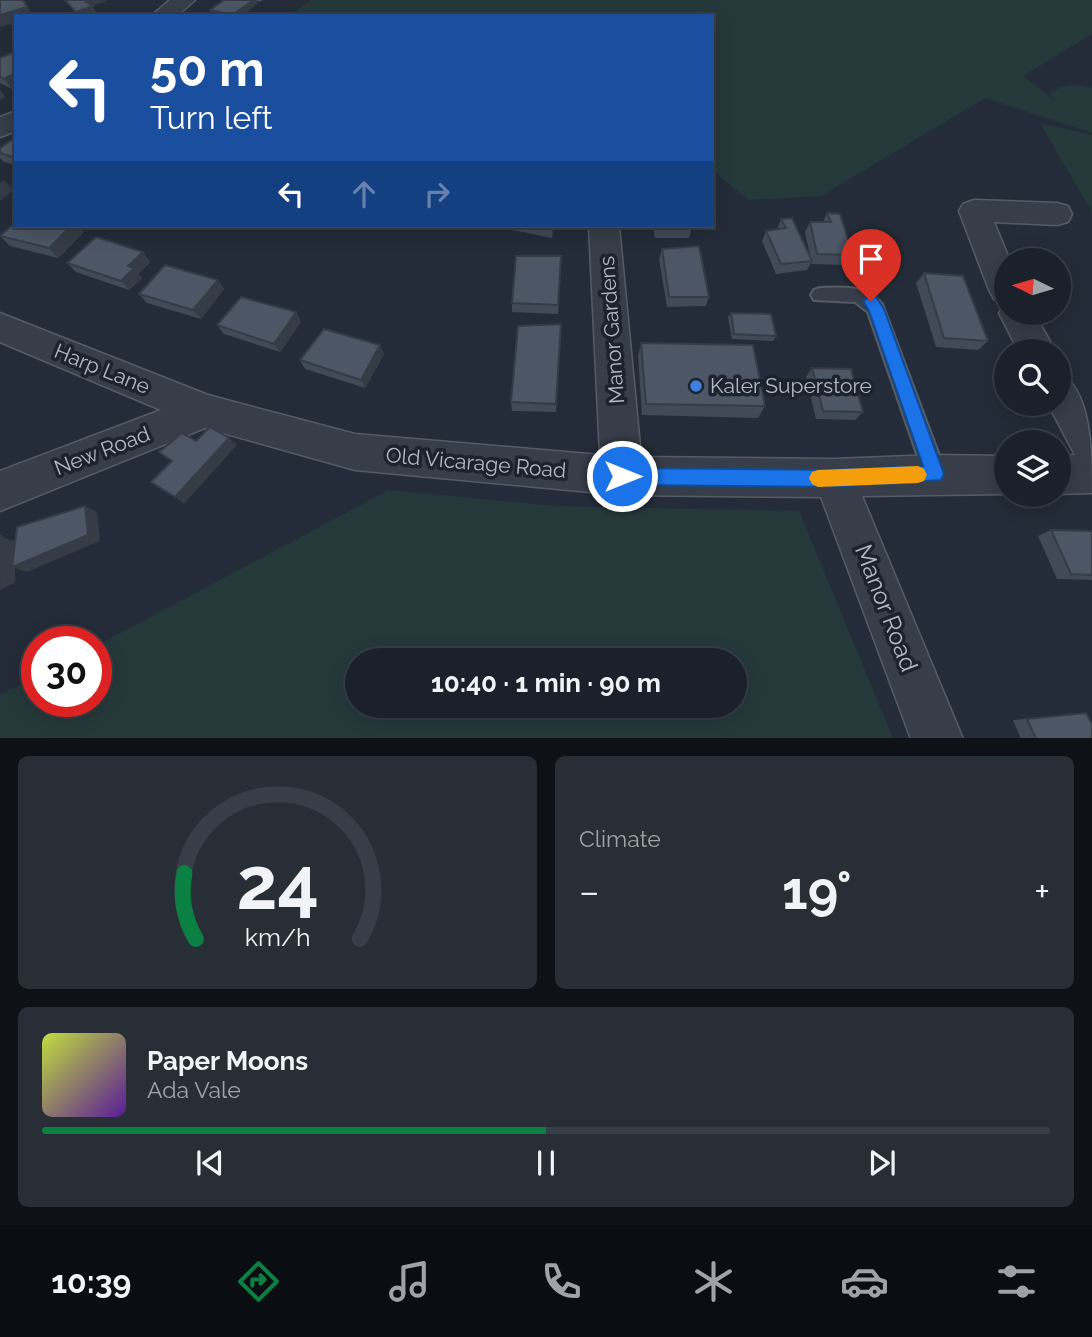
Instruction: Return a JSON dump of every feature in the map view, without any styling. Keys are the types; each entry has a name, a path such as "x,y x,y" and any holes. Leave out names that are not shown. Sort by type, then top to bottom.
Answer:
{"street":[{"path":"165,14 184,0"},
{"path":"994,260 974,211 1057,215"},
{"name":"Manor Gardens","path":"604,228 622,476"},
{"name":"Harp Lane","path":"0,327 204,411"},
{"path":"1071,410 1092,447"},
{"name":"Old Vicarage Road","path":"204,411 355,452 622,476 834,478 994,475"},
{"name":"New Road","path":"0,491 204,411"},
{"path":"1071,475 1092,474"},
{"name":"Manor Road","path":"834,478 937,738"}],"lane":[{"path":"820,295 860,296 871,301 935,474"}],"shaded area":[{"path":"311,0 1092,0 1092,34 1023,76 1054,100 1049,93 1065,86 1081,85 1092,88 1092,133 985,98 821,196 748,200 714,172 714,14 291,14"},
{"path":"1040,123 1092,135 1092,212"},
{"path":"389,490 554,506 799,511 893,738 0,738 0,695 21,685 21,717 112,717 112,637"}],"building":[{"path":"0,0 23,0 27,7 0,15"},
{"path":"65,0 91,0 86,2 93,6 76,12"},
{"path":"224,0 254,0 233,14 210,10"},
{"path":"14,52 14,74 4,79 0,77 0,58"},
{"path":"14,138 14,157 0,153 0,148"},
{"path":"827,213 840,214 853,255 817,254 810,222 831,222"},
{"path":"792,218 812,261 781,264 766,231 786,228 781,219"},
{"path":"14,224 14,228 69,228 49,248 0,236"},
{"path":"96,237 143,252 128,266 134,268 121,281 67,263"},
{"path":"699,246 709,297 669,297 662,249"},
{"path":"516,256 561,256 558,305 512,303"},
{"path":"165,265 218,280 193,310 139,294"},
{"path":"924,273 963,276 988,341 944,338"},
{"path":"241,297 296,312 274,344 217,325"},
{"path":"731,313 771,314 776,336 734,334"},
{"path":"561,324 556,404 511,402 518,326"},
{"path":"324,329 380,345 361,380 300,360"},
{"name":"Kaler Superstore","path":"641,343 753,345 765,406 646,404"},
{"path":"812,368 851,369 863,412 823,411"},
{"path":"210,427 229,438 175,497 151,482 172,461 159,452 182,433 196,441"},
{"path":"85,506 88,535 12,567 17,527"},
{"path":"1051,530 1092,531 1092,575 1071,574"},
{"path":"1086,713 1092,724 1092,738 1036,738 1027,719"}],"slow traffic":[{"path":"818,478 918,475"}],"place":[{"name":"Kaler Superstore","path":"696,386"}],"route":[{"path":"622,476 834,478 935,474 871,301"}]}
